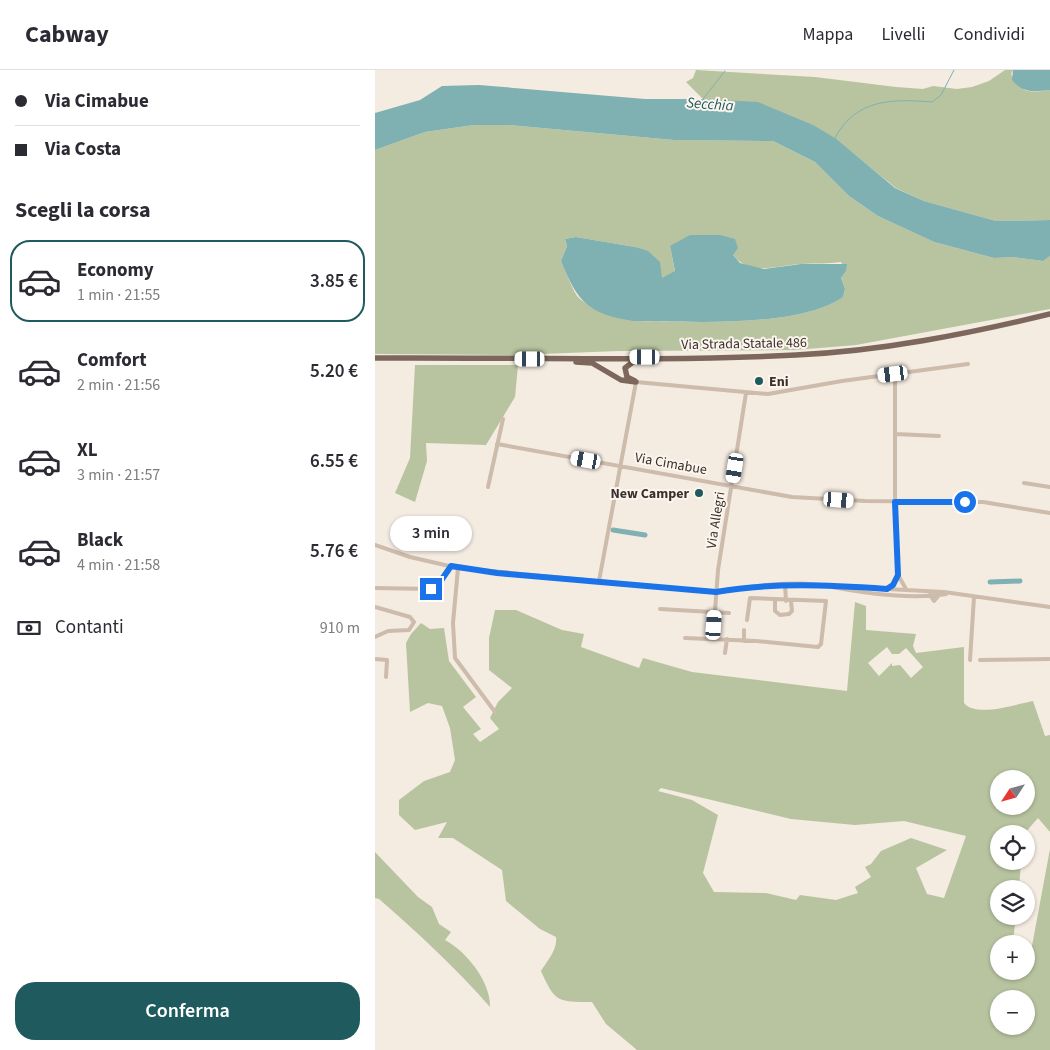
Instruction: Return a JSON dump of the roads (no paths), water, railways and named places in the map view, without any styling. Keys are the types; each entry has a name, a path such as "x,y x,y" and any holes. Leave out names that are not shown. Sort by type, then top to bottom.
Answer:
{"main road":[{"name":"Via Strada Statale 486","path":"375,358 555,359 797,355 884,346 984,330 1050,314"},
{"path":"636,382 625,373 628,364 676,357"},
{"path":"555,359 565,362 592,363 621,380 636,382"}],"street":[{"path":"599,581 636,382 768,394 969,364"},
{"path":"895,374 895,502 898,575 907,590"},
{"name":"Via Allegri","path":"713,638 716,592 747,393"},
{"path":"488,487 503,418"},
{"path":"895,434 939,436"},
{"name":"Via Cimabue","path":"497,444 671,473 792,497 895,502 983,502 1050,513"},
{"path":"1024,483 1050,486"},
{"path":"375,545 410,557 458,568 716,592 738,588 785,585 827,586 925,591 1050,607"},
{"path":"375,588 431,589 438,585 451,566"},
{"path":"458,568 453,623 455,658 495,712"},
{"path":"887,589 893,585 898,575"},
{"path":"775,601 775,611 780,615 789,614 792,611 785,585"},
{"path":"827,586 852,591 931,596 946,594"},
{"path":"925,591 935,601 939,595"},
{"path":"971,660 974,597"},
{"path":"685,638 713,638 821,646 825,601 775,601 749,598 747,620"},
{"path":"375,607 410,617 413,626 409,630 388,631 375,637"},
{"path":"660,609 729,613"},
{"path":"743,641 744,630"},
{"path":"725,653 727,640"},
{"path":"375,659 387,660 386,677"},
{"path":"980,660 1050,659"}],"water":[{"path":"1013,70 1050,70 1050,90 1034,91 1020,87 1012,80"},
{"name":"Secchia","path":"479,85 645,99 703,99 758,102 813,125 835,138 895,188 924,201 996,221 1050,220 1050,256 1043,261 1013,257 994,258 934,242 878,216 849,196 815,162 773,141 674,140 509,125 474,125 425,132 375,150 375,113 420,100 442,86"},
{"path":"690,235 720,235 735,239 738,248 733,255 740,263 764,269 801,264 847,264 846,271 841,278 845,289 843,297 823,307 771,319 711,322 632,321 605,314 586,303 573,286 561,261 567,246 565,239 576,237 648,251 660,262 662,278 675,271 670,246"}],"waterway":[{"path":"835,138 844,125 865,108 890,102 932,102 941,95 954,70"},
{"name":"Secchia","path":"703,99 725,71"},
{"path":"613,530 645,535"},
{"path":"990,582 1020,581"}],"place":[{"name":"Eni","path":"759,381"},
{"name":"New Camper","path":"699,493"}]}
